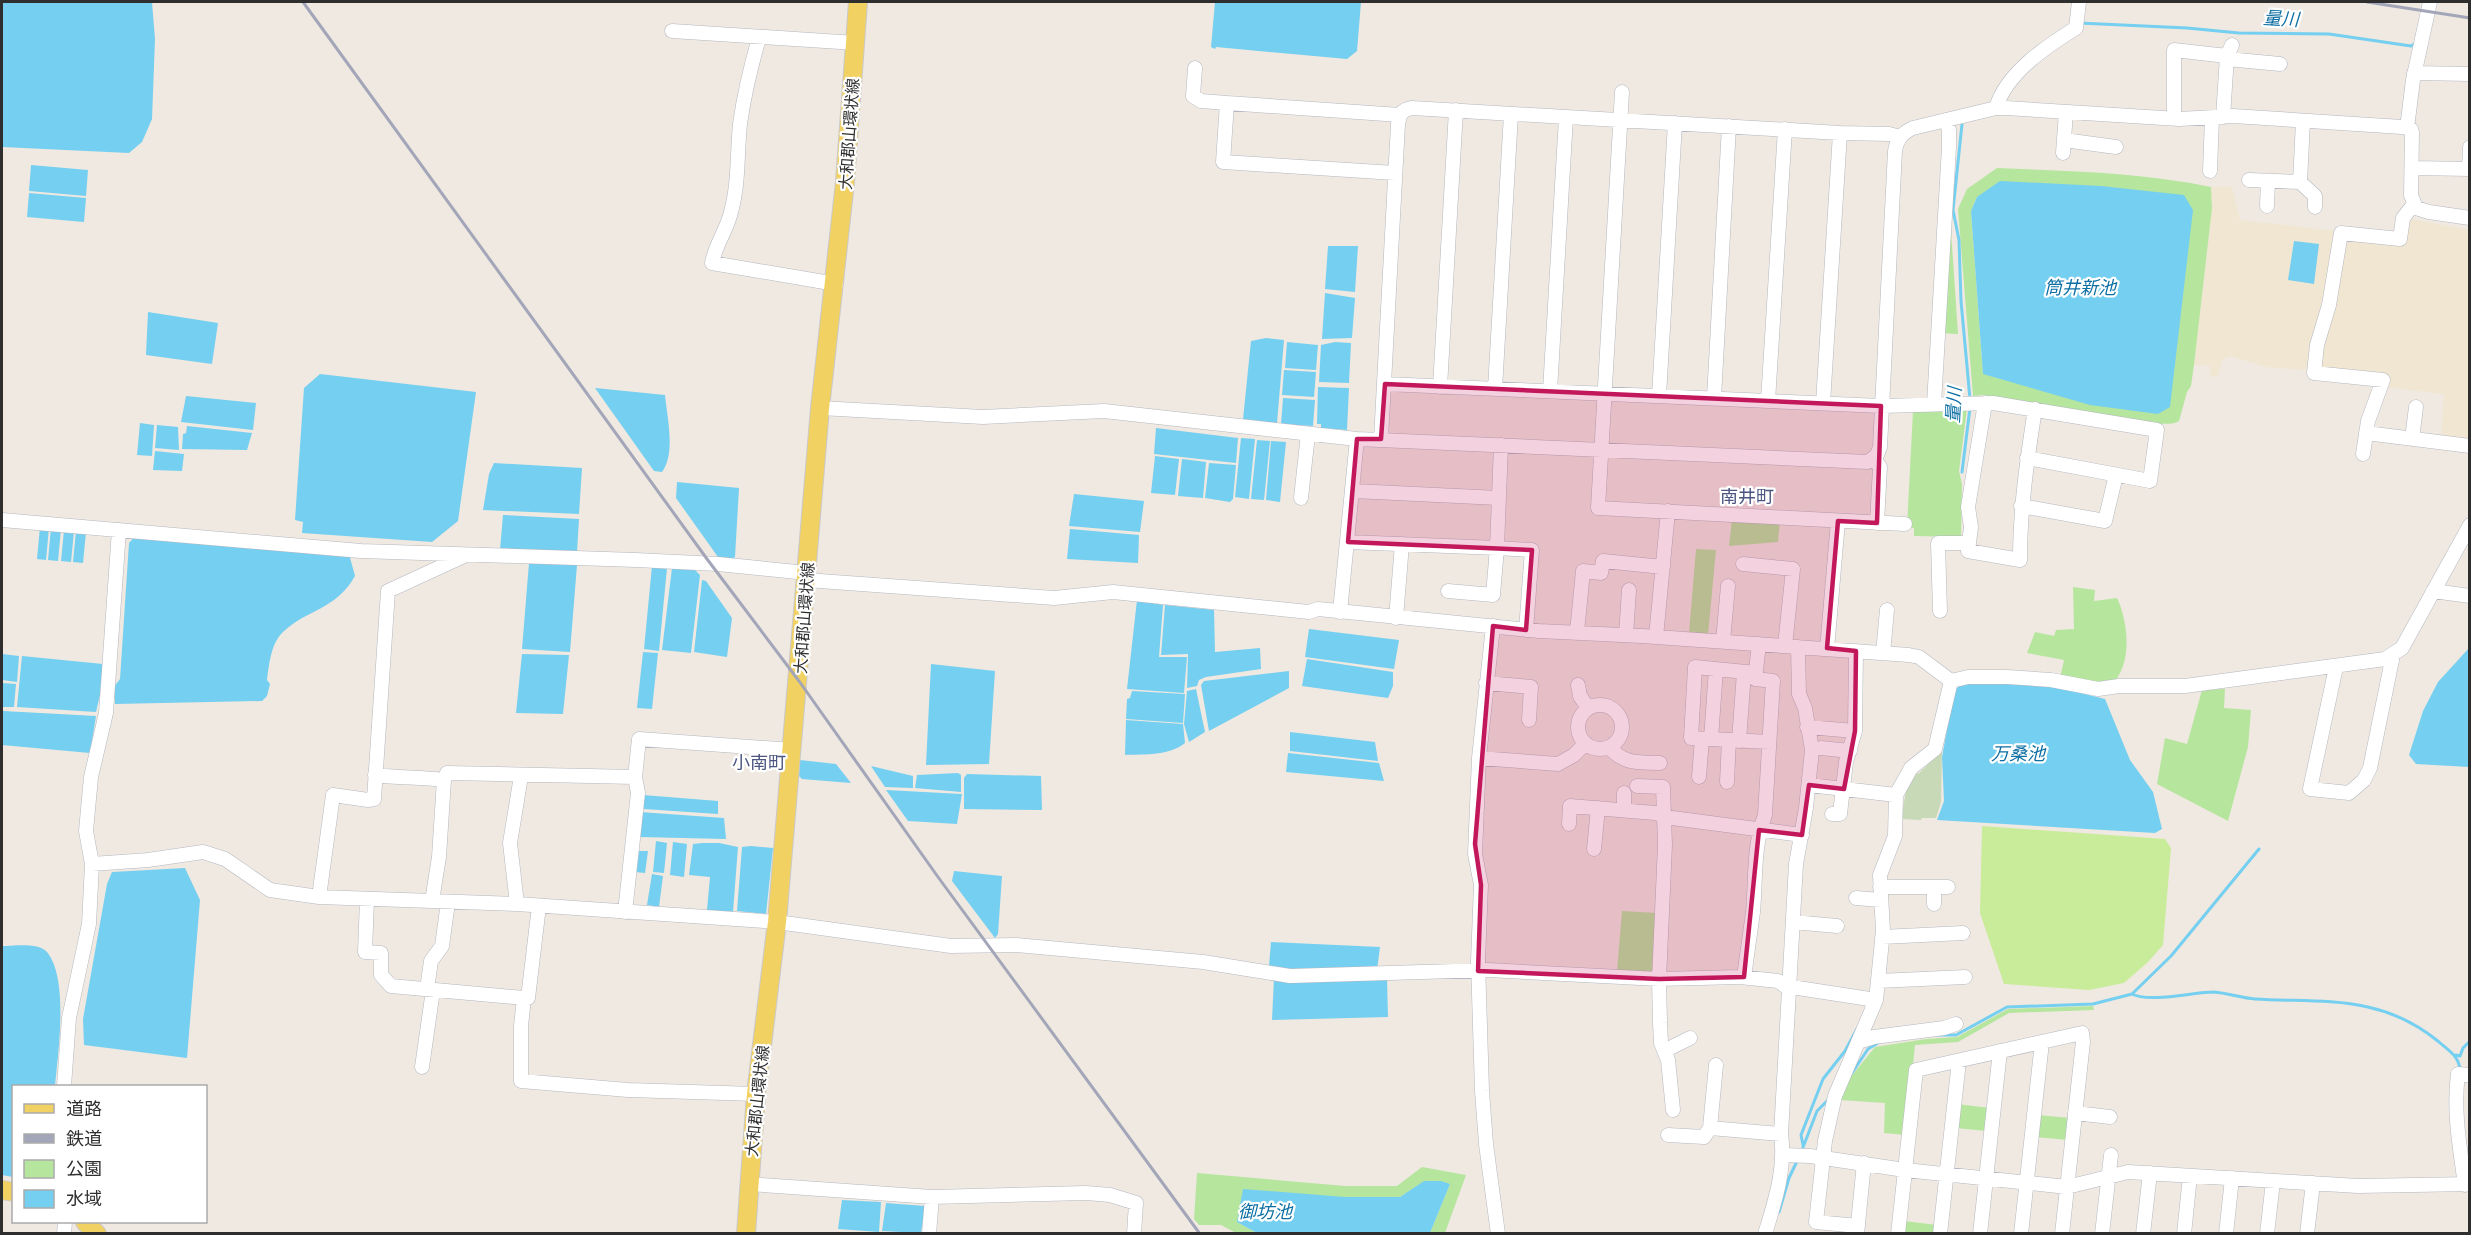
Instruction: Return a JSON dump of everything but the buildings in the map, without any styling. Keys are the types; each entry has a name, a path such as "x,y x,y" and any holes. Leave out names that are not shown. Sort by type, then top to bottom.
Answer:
{"main road":[{"name":"大和郡山環状線","path":"746,1233 756,1094 777,922 820,408 836,284 858,2"}],"street":[{"path":"1996,108 1998,99 2038,53 2076,28 2079,2"},
{"path":"2407,128 2414,73 2430,2"},
{"path":"672,31 856,43"},
{"path":"759,38 740,124 738,172 731,213 714,252 712,263 836,284"},
{"path":"2174,119 2174,50 2229,53 2280,64"},
{"path":"2210,171 2229,53"},
{"path":"1195,68 1193,96 1201,101 1400,115"},
{"path":"2414,73 2469,74"},
{"path":"1622,92 1598,508 1905,524"},
{"path":"1227,103 1223,162 1395,173"},
{"path":"1874,459 1880,447 1895,151 1900,137 1913,128 1996,108 2174,119 2217,117 2407,128 2411,129 2413,138 2411,195 2414,204 2420,210 2469,218"},
{"path":"1381,439 1395,173 1400,115 1404,109 1889,134 1900,137"},
{"path":"1440,387 1456,110"},
{"path":"2066,112 2063,147 2116,147"},
{"path":"1495,389 1511,114"},
{"path":"1550,391 1566,117"},
{"path":"1934,404 1949,147 1949,130 1946,120"},
{"path":"2300,182 2303,121"},
{"path":"1659,396 1675,123"},
{"path":"1714,398 1730,126"},
{"path":"1768,401 1785,129"},
{"path":"1823,403 1840,133"},
{"path":"2412,168 2469,169 2469,147"},
{"path":"2249,180 2300,182 2315,196 2315,207"},
{"path":"2267,206 2268,181"},
{"path":"2363,454 2366,433 2383,380 2314,373 2317,345 2329,305 2341,233 2400,239 2403,218 2414,204"},
{"path":"1385,384 1881,406 1975,403 2035,409 2157,430 2150,481 2027,458"},
{"path":"1975,403 1968,551 2020,560 2021,506 2035,409"},
{"path":"820,408 983,417 1104,411 1357,439 1860,462 1874,459"},
{"path":"2412,439 2416,408"},
{"path":"2366,433 2469,446"},
{"path":"1301,498 1308,434"},
{"path":"1341,612 1357,439"},
{"path":"1448,591 1493,595 1501,445"},
{"path":"1874,459 1880,467 1877,523"},
{"path":"2021,506 2105,521 2116,475"},
{"path":"1353,491 1498,498"},
{"path":"1656,637 1668,511"},
{"path":"2,520 361,551 710,563 807,577 1054,598 1113,592 1262,609 1309,612 1318,609 1526,630 1883,653 1919,657 1951,681"},
{"path":"1827,649 1838,521"},
{"path":"1951,681 1968,677 2023,677 2098,689 2216,683 2385,659 2402,648 2469,525"},
{"path":"64,1085 69,1018 89,924 92,864 86,831 91,777 106,712 119,530"},
{"path":"1348,542 1532,550 1526,630"},
{"path":"1940,611 1938,543 1969,543"},
{"path":"1395,618 1402,544"},
{"path":"319,897 333,795 374,799 388,591 465,555"},
{"path":"1577,632 1583,571 1601,573 1603,561 1663,567"},
{"path":"1743,564 1793,568 1791,646 1812,750 1802,835 1796,864 1781,1134 1788,1155 1765,1233"},
{"path":"1723,641 1728,585"},
{"path":"1626,635 1629,590"},
{"path":"2433,591 2469,596"},
{"path":"1883,653 1887,610"},
{"path":"1493,626 1479,758 1475,854 1481,885 1478,971 1486,1144 1498,1233"},
{"path":"1727,782 1750,672 1759,644"},
{"path":"1832,814 1840,814 1855,731 1856,651"},
{"path":"2336,667 2310,789 2349,793 2364,780 2370,768 2393,655"},
{"path":"1750,672 1695,667 1691,738 1769,742"},
{"path":"1699,777 1707,739 1716,669"},
{"path":"1744,977 1753,911 1754,867 1759,830 1765,815 1773,681 1755,680 1750,672"},
{"path":"1864,1163 1857,1230 1816,1222 1817,1157 1839,1082 1876,1000 1882,937 1880,893 1883,864 1895,836 1896,795 1911,768 1935,749 1951,681"},
{"path":"1486,683 1531,687 1529,720"},
{"path":"1578,685 1580,696 1588,708"},
{"path":"1617,703 1622,727 1619,739 1609,747 1597,749 1585,744 1578,727 1581,715 1588,708 1617,703"},
{"path":"1807,727 1855,731"},
{"path":"626,912 638,793 635,777 639,739 792,750"},
{"path":"1479,758 1558,764 1565,762 1585,744"},
{"path":"1609,747 1626,761 1660,763"},
{"path":"1821,748 1850,751"},
{"path":"432,902 439,857 444,780 447,773 635,777"},
{"path":"375,775 408,780 415,776 444,780"},
{"path":"517,904 510,843 521,776"},
{"path":"1809,785 1896,795"},
{"path":"1637,786 1663,787 1665,853 1659,979 1660,1023 1664,1051 1668,1060 1673,1110"},
{"path":"1624,793 1624,810"},
{"path":"1569,824 1570,806 1624,810 1802,835"},
{"path":"1594,849 1598,808"},
{"path":"92,864 148,860 203,852 225,859 270,890 319,897 517,904 777,922 951,946 1016,945 1203,962 1290,976 1478,971 1659,979 1744,977 1778,981 1790,987 1876,1000"},
{"path":"1856,898 1880,893 1941,887 1934,904"},
{"path":"367,899 365,952 381,953 381,975 391,986 524,998 528,998 539,906"},
{"path":"422,1067 431,961 442,946 448,902"},
{"path":"1793,922 1837,926"},
{"path":"1882,937 1963,933"},
{"path":"1878,981 1965,977"},
{"path":"524,998 521,1026 522,1081 628,1090 756,1094"},
{"path":"1858,1042 1874,1037 1944,1028 1956,1024"},
{"path":"1898,1233 1916,1070 2082,1033 2084,1042 2062,1233"},
{"path":"1664,1051 1690,1038"},
{"path":"2021,1233 2042,1042"},
{"path":"1980,1233 2000,1051"},
{"path":"1940,1233 1959,1061"},
{"path":"1668,1135 1704,1137 1710,1128 1716,1065"},
{"path":"1788,1155 1905,1170 2067,1186 2127,1172 2381,1187 2467,1184 2456,1112 2456,1086 2463,1074"},
{"path":"2075,1113 2109,1117"},
{"path":"1710,1128 1781,1134"},
{"path":"2103,1233 2111,1155"},
{"path":"2143,1233 2150,1173"},
{"path":"2184,1233 2190,1176"},
{"path":"2226,1233 2232,1178"},
{"path":"2267,1233 2273,1181"},
{"path":"2307,1233 2313,1183"},
{"path":"749,1184 932,1197 1086,1193 1110,1195 1136,1203 1134,1233"},
{"path":"929,1233 932,1197"}],"highlighted area":[{"path":"1385,384 1881,406 1877,523 1838,521 1827,648 1856,651 1855,731 1844,789 1809,785 1802,835 1759,830 1744,977 1659,979 1478,971 1481,885 1475,844 1493,626 1526,630 1532,550 1348,542 1357,439 1381,439"}],"shaded area":[{"path":"2211,187 2232,187 2240,220 2335,231 2328,284 2312,337 2308,368 2303,370 2266,367 2230,356 2223,359 2218,376 2211,377 2209,365 2194,365 2212,208"},
{"path":"2411,219 2469,230 2469,443 2441,439 2444,394 2384,387 2321,370 2317,364 2344,241 2350,237 2404,243"}],"green space":[{"name":"筒井新池","path":"1997,168 2131,175 2211,187 2212,208 2194,365 2191,386 2187,392 2179,421 2155,425 1984,395 1973,396 1958,209 1967,189","holes":["1977,197 1983,374 1971,211"]},
{"path":"1949,201 1958,334 1941,333"},
{"path":"1967,409 1959,471 1962,484 1961,537 1914,536 1914,528 1907,527 1913,411"},
{"path":"1732,519 1780,521 1778,542 1729,546"},
{"path":"1696,549 1716,550 1708,635 1689,633"},
{"path":"2073,587 2095,590 2094,601 2117,598 2125,622 2127,640 2123,666 2114,684 2091,686 2060,678 2064,660 2027,653 2035,632 2054,636 2056,630 2074,629"},
{"path":"2225,689 2224,708 2251,710 2248,747 2228,821 2157,784 2165,738 2187,744 2202,690"},
{"path":"1942,751 1941,802 1936,818 1901,819 1908,780 1915,772 1918,774"},
{"path":"1982,826 2165,839 2171,848 2163,945 2124,983 2089,990 2004,984 1980,913"},
{"path":"1622,911 1657,913 1654,971 1649,974 1617,972"},
{"path":"2093,1006 2094,1010 2009,1013 1958,1042 1915,1045 1906,1135 1884,1133 1885,1103 1840,1100 1845,1084 1875,1047 1957,1037 2008,1009"},
{"path":"1957,1104 1990,1108 1987,1131 1955,1128"},
{"path":"2037,1115 2070,1118 2068,1140 2035,1137"},
{"path":"1422,1167 1466,1175 1445,1233 1430,1233 1450,1184 1424,1182 1400,1197 1345,1197 1237,1222 1257,1233 1236,1233 1221,1225 1199,1225 1194,1219 1197,1173 1345,1186 1397,1186"},
{"path":"1904,1221 1937,1225 1936,1233 1902,1234"}],"water":[{"path":"2,2 152,2 155,39 152,119 142,142 129,153 2,147"},
{"path":"1215,2 1361,2 1357,51 1347,59 1216,47 1215,49 1211,47"},
{"path":"31,165 88,170 86,196 29,191"},
{"name":"筒井新池","path":"2000,181 2101,186 2184,195 2193,210 2170,407 2158,414 2090,405 1983,374 1971,211 1977,197"},
{"path":"29,193 86,198 84,222 27,217"},
{"path":"2294,241 2319,244 2314,284 2288,280"},
{"path":"1328,246 1358,246 1355,292 1325,289"},
{"path":"1325,293 1355,298 1352,338 1322,339"},
{"path":"148,312 218,323 212,364 146,355"},
{"path":"1266,338 1284,340 1277,423 1243,419 1251,341"},
{"path":"1287,342 1318,345 1316,370 1285,368"},
{"path":"1335,342 1351,343 1349,383 1319,382 1321,345"},
{"path":"1284,370 1316,372 1314,397 1282,395"},
{"path":"320,374 476,392 458,521 432,542 302,533 303,522 295,520 304,388"},
{"path":"1318,387 1349,388 1347,430 1321,428 1321,424 1317,424"},
{"path":"595,388 665,395 670,445 669,455 662,472 654,471"},
{"path":"186,396 256,403 253,430 181,422"},
{"path":"1283,398 1315,400 1313,426 1281,424"},
{"path":"140,423 154,425 152,456 137,455"},
{"path":"157,425 178,427 179,450 155,448"},
{"path":"187,426 252,433 247,450 182,449 183,434 186,433"},
{"path":"1156,428 1238,438 1236,463 1154,454"},
{"path":"1241,438 1255,439 1249,499 1235,497"},
{"path":"1257,440 1270,441 1264,500 1251,499"},
{"path":"1271,441 1286,442 1280,502 1266,500"},
{"path":"155,451 184,454 182,471 153,470"},
{"path":"1155,456 1179,459 1175,495 1151,493"},
{"path":"1182,459 1206,462 1203,498 1178,496"},
{"path":"494,463 582,468 579,514 483,510 489,474"},
{"path":"1209,463 1236,465 1233,499 1230,502 1205,498"},
{"path":"677,482 739,488 735,557 730,561 718,557 676,498"},
{"path":"1074,494 1144,501 1140,532 1069,526"},
{"path":"503,515 579,519 577,552 500,550"},
{"path":"40,527 49,528 46,560 37,559"},
{"path":"51,528 61,529 58,561 48,560"},
{"path":"1070,529 1139,535 1138,563 1067,559"},
{"path":"64,530 74,531 71,562 61,561"},
{"path":"76,531 86,532 83,563 73,562"},
{"path":"137,534 349,554 355,576 339,596 292,624 279,637 270,661 267,680 270,684 267,696 262,701 115,704 114,687 120,679 129,543"},
{"path":"529,563 577,565 570,652 522,649"},
{"path":"652,566 667,568 659,651 644,649"},
{"path":"672,568 695,570 700,575 691,653 662,650"},
{"path":"702,580 706,581 732,618 727,657 694,652"},
{"path":"1137,600 1163,605 1159,657 1187,657 1184,693 1127,689"},
{"path":"1165,605 1214,610 1215,652 1260,648 1261,669 1206,677 1199,680 1197,686 1187,688 1188,654 1161,655"},
{"path":"1309,629 1399,640 1394,669 1305,657"},
{"path":"2469,648 2469,767 2416,764 2409,755 2423,711 2438,682"},
{"path":"643,652 658,653 652,709 637,708"},
{"path":"2,654 19,656 17,682 2,680"},
{"path":"522,654 569,655 563,714 516,713"},
{"path":"22,656 103,664 96,712 17,707"},
{"path":"1307,659 1393,672 1393,686 1388,698 1302,686"},
{"path":"931,664 995,671 989,764 926,765"},
{"path":"1289,671 1289,688 1209,731 1201,685 1204,681"},
{"name":"万桑池","path":"1963,682 2028,683 2057,687 2105,699 2130,760 2153,792 2162,829 2155,833 1937,820 1944,801 1942,757 1954,691"},
{"path":"2,683 16,684 14,707 2,707"},
{"path":"1196,689 1205,732 1189,742 1184,724 1187,691"},
{"path":"1132,691 1185,694 1183,723 1126,719 1127,699 1130,698"},
{"path":"3,711 96,716 90,753 2,745"},
{"path":"1126,720 1183,724 1185,743 1164,752 1125,755"},
{"path":"1290,732 1375,742 1378,761 1290,751"},
{"path":"1288,753 1379,763 1384,781 1286,772"},
{"path":"800,760 836,764 851,783 802,779 799,776"},
{"path":"871,766 913,776 913,788 885,787"},
{"path":"958,773 961,775 961,792 915,788 917,775"},
{"path":"967,774 1041,776 1042,810 964,809 964,778"},
{"path":"886,790 962,794 957,824 908,821"},
{"path":"643,795 718,801 718,814 644,809"},
{"path":"640,812 724,818 726,839 640,837"},
{"path":"656,841 667,843 664,873 653,872"},
{"path":"673,842 687,844 684,877 670,875"},
{"path":"719,843 738,847 733,912 707,910 710,877 689,875 693,844"},
{"path":"742,847 773,848 766,914 737,911"},
{"path":"639,851 648,851 645,873 635,872"},
{"path":"185,868 200,900 187,1058 84,1045 83,1019 107,884 112,872"},
{"path":"954,871 1002,876 998,934 995,938 952,881"},
{"path":"652,874 663,876 659,907 647,905"},
{"path":"1271,942 1380,947 1377,970 1297,972 1269,966"},
{"path":"2,946 32,946 47,952 54,964 58,980 60,1036 55,1085 12,1085 12,1177 2,1175"},
{"path":"1274,978 1387,979 1388,1017 1272,1020"},
{"name":"御坊池","path":"1424,1181 1441,1181 1450,1184 1430,1233 1257,1233 1237,1222 1243,1189 1345,1197 1400,1197"},
{"path":"842,1200 881,1202 879,1232 838,1229"},
{"path":"886,1203 925,1206 921,1233 882,1231"}],"waterway":[{"name":"量川","path":"2079,23 2239,33 2329,34 2411,46 2416,43"},
{"name":"量川","path":"1962,124 1953,210 1959,240 1961,301 1970,399"},
{"name":"量川","path":"1962,472 1970,408"},
{"path":"1935,1035 1956,1035 2007,1007 2093,1004 2132,994 2171,956 2259,849"},
{"path":"2132,994 2160,997 2214,992 2255,999 2329,1002 2374,1008 2396,1016 2439,1042 2456,1057 2460,1070"},
{"path":"1803,1145 1801,1135 1823,1079 1845,1051 1857,1029"},
{"path":"2456,1055 2460,1056 2463,1048 2470,1041"},
{"path":"1850,1076 1868,1049 1878,1043"},
{"path":"1802,1150 1817,1111 1829,1099"},
{"path":"1779,1212 1789,1178 1798,1159"}],"railway":[{"path":"303,2 1200,1234"},
{"path":"2367,2 2470,18"}],"district":[{"name":"南井町","path":"1747,497"},
{"name":"小南町","path":"759,763"}]}
